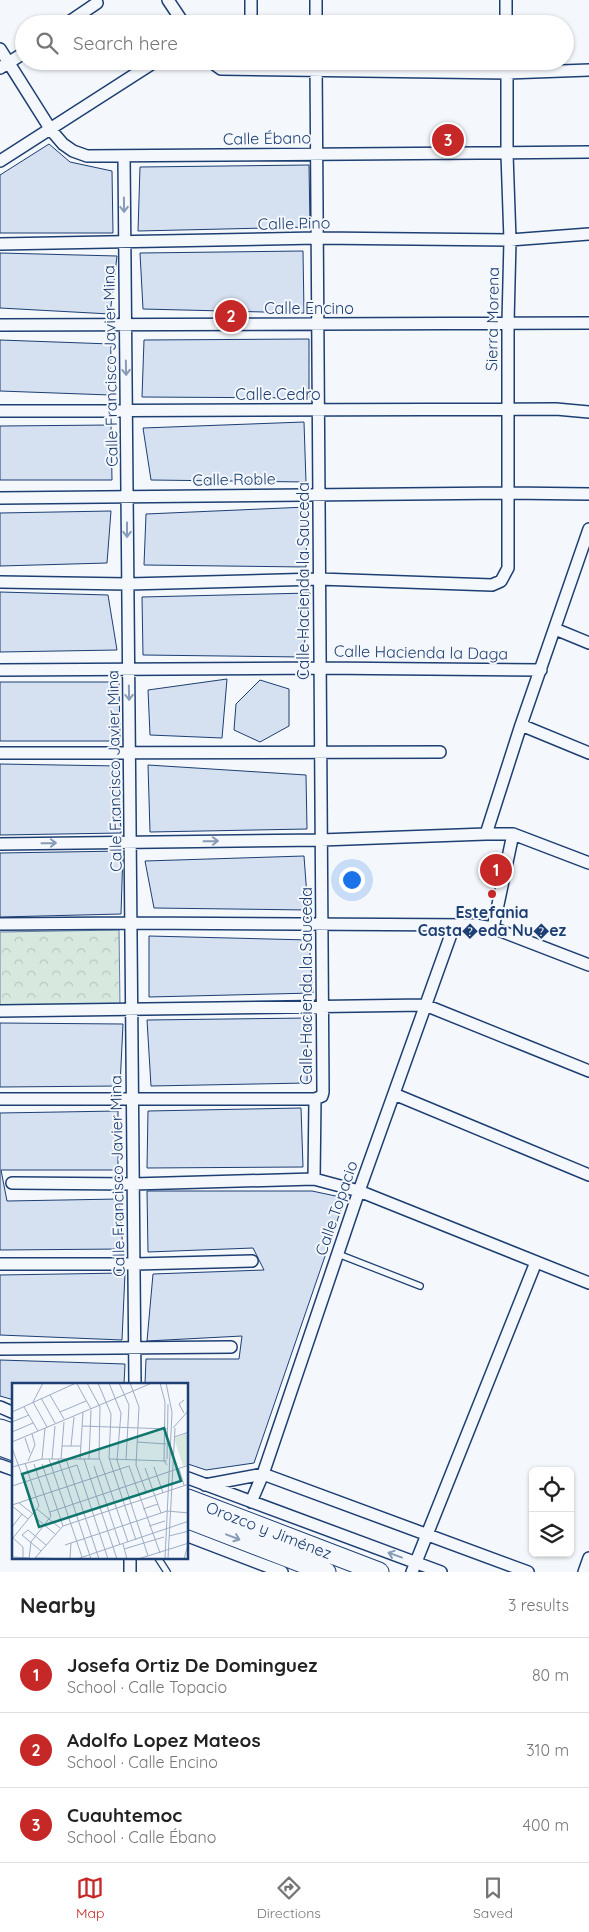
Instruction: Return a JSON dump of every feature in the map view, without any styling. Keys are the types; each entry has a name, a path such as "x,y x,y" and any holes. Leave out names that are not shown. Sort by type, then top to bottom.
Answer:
{"highway":[{"path":"0,1429 12,1433"},
{"path":"0,1446 12,1450"},
{"name":"Orozco y Jiménez","path":"189,1499 379,1572"},
{"name":"Orozco y Jiménez","path":"189,1519 326,1572"}],"street":[{"path":"168,0 178,15"},
{"path":"251,15 252,0"},
{"path":"316,3 327,0"},
{"path":"506,0 506,15"},
{"path":"79,15 97,3"},
{"name":"Calle Ébano","path":"0,49 4,66 51,130 63,144 73,151 87,156 589,152"},
{"path":"4,66 15,59"},
{"path":"574,69 589,70"},
{"path":"0,161 142,70"},
{"name":"Calle Hacienda la Sauceda","path":"314,1179 317,1099 323,1092 316,70"},
{"name":"Sierra Morena","path":"320,579 492,584 501,581 508,568 510,240 507,70"},
{"name":"Calle Francisco Javier Mina","path":"124,156 136,1383"},
{"name":"Calle Pino","path":"0,244 317,238 510,240 589,234"},
{"name":"Calle Encino","path":"0,325 589,323"},
{"name":"Calle Cedro","path":"0,411 556,409 589,412"},
{"name":"Calle Roble","path":"0,498 319,494 589,494"},
{"path":"486,834 589,529"},
{"path":"0,582 128,584 320,579"},
{"path":"555,628 589,643"},
{"name":"Calle Hacienda la Daga","path":"0,670 320,668 542,670"},
{"path":"521,726 589,753"},
{"path":"0,753 321,754 440,752"},
{"path":"493,928 513,834"},
{"path":"0,844 321,840 513,834 589,863"},
{"path":"0,924 131,923 475,926 493,928 589,965"},
{"name":"Calle Topacio","path":"251,1502 359,1191 454,926"},
{"path":"0,1011 425,1005 589,1071"},
{"path":"394,1094 589,1175"},
{"path":"0,1099 317,1099"},
{"path":"12,1183 133,1184 314,1179 359,1191 589,1283"},
{"path":"0,1264 135,1264 252,1261"},
{"path":"414,1567 536,1262"},
{"path":"0,1349 231,1346"},
{"path":"0,1407 12,1411"},
{"path":"0,1465 12,1469"},
{"path":"205,1486 262,1474 528,1572"},
{"path":"189,1478 414,1567 441,1572"},
{"path":"189,1536 282,1572"},
{"path":"584,1572 589,1558"}],"lane":[{"path":"338,1254 420,1286"},
{"path":"159,1560 167,1572"}],"green space":[{"path":"119,930 120,1006 0,1008 0,932"}],"building":[{"path":"49,144 70,162 112,171 113,233 0,233 0,175"},
{"path":"309,165 310,227 138,231 140,167"},
{"path":"303,251 304,313 143,309 140,253"},
{"path":"0,253 117,256 110,314 0,308"},
{"path":"309,339 309,398 142,397 144,340"},
{"path":"0,340 111,344 110,395 0,391"},
{"path":"304,422 306,482 151,480 143,428"},
{"path":"111,425 112,480 0,480 0,426"},
{"path":"307,507 306,567 144,565 146,514"},
{"path":"111,511 107,563 0,566 0,513"},
{"path":"0,592 108,595 117,650 0,652"},
{"path":"310,593 303,657 143,655 142,597"},
{"path":"227,679 222,738 150,735 148,690"},
{"path":"260,680 289,689 289,726 260,742 234,730 236,704"},
{"path":"0,682 119,682 120,741 0,741"},
{"path":"0,764 118,766 121,833 0,835"},
{"path":"148,765 306,775 307,829 150,832"},
{"path":"123,851 121,914 0,917 0,853"},
{"path":"304,856 308,910 154,908 145,861"},
{"path":"149,936 309,940 313,993 149,997"},
{"path":"308,1018 307,1083 151,1086 147,1020"},
{"path":"0,1023 123,1024 120,1086 0,1087"},
{"path":"301,1108 303,1167 147,1168 148,1111"},
{"path":"118,1111 118,1170 1,1170 7,1201 119,1199 123,1249 0,1250 0,1113"},
{"path":"147,1191 312,1191 345,1198 254,1463 206,1470 189,1464 189,1383 145,1383 146,1359 239,1359 242,1336 147,1341 153,1274 264,1270 253,1248 148,1252"},
{"path":"125,1273 122,1340 0,1335 0,1275"},
{"path":"0,1360 125,1364 124,1383 12,1383 12,1399 0,1396"}],"place":[{"name":"Cuauhtemoc","path":"448,140"},
{"name":"Adolfo Lopez Mateos","path":"231,316"},
{"name":"Josefa Ortiz De Dominguez","path":"496,870"},
{"name":"Estefania Casta�eda Nu�ez","path":"492,894"}]}
